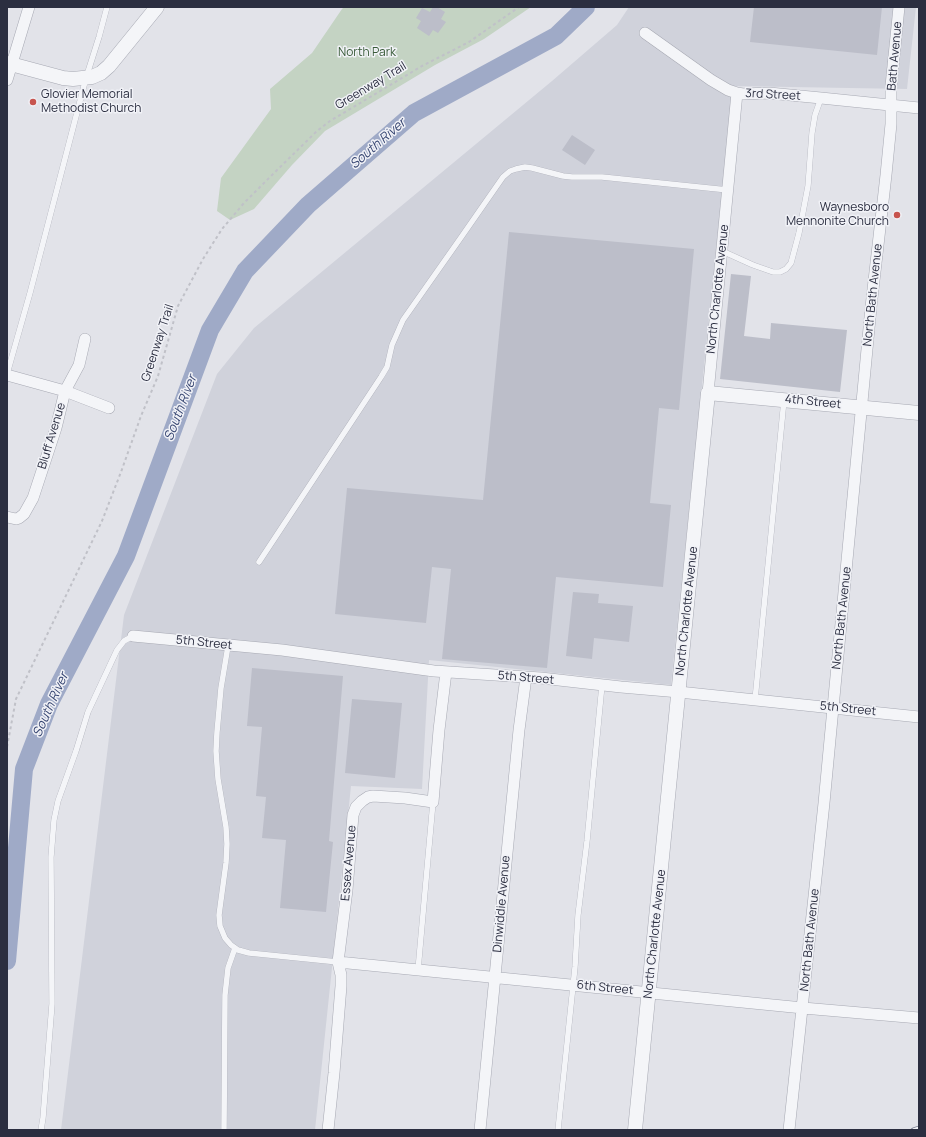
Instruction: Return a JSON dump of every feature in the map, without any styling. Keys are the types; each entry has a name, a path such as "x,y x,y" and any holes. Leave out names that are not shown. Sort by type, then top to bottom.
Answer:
{"street":[{"path":"7,80 9,63 29,7"},
{"path":"9,63 63,78 86,78 101,73 109,66 157,7"},
{"name":"Bath Avenue","path":"891,106 891,86 899,7"},
{"name":"3rd Street","path":"645,33 711,80 722,87 737,93 821,98 919,108"},
{"name":"North Charlotte Avenue","path":"635,1130 737,93"},
{"name":"North Bath Avenue","path":"790,1130 833,707 872,299 886,175 891,124 891,106"},
{"name":"Bluff Avenue","path":"7,517 16,519 19,518 33,498 56,428 65,391 79,365 85,339"},
{"path":"7,375 65,391 109,408"},
{"name":"4th Street","path":"708,393 919,413"},
{"name":"5th Street","path":"133,636 282,650 446,672 526,677 833,707 919,717"},
{"path":"433,802 438,737 446,672"},
{"name":"Dinwiddie Avenue","path":"480,1130 519,730 526,677"},
{"name":"Essex Avenue","path":"328,1130 341,986 341,975 338,962 353,815 356,808 366,798 373,796 406,798 433,802"},
{"name":"6th Street","path":"338,962 919,1018"}],"lane":[{"path":"7,375 86,78 107,7"},
{"path":"722,251 773,272 780,272 786,269 791,263 799,233 808,186 812,132 815,115 821,98"},
{"path":"259,562 387,367 392,345 403,320 503,177 516,169 525,167 567,177 602,177 728,190"},
{"path":"755,700 784,400"},
{"path":"41,1130 52,1004 50,856 54,820 58,801 88,712 117,650 124,641 133,636"},
{"path":"228,646 221,688 216,751 218,779 226,827 227,844 219,915 220,926 224,938 235,948 249,953 338,962"},
{"path":"558,1130 573,985 578,915 587,841 602,685"},
{"path":"418,970 433,802"},
{"path":"224,1130 224,1039 226,982 228,968 235,948"}],"path":[{"name":"Greenway Trail","path":"7,747 16,699 102,521 141,416 158,376 178,306 203,259 222,229 270,176 317,131 330,121 422,66 469,42 519,7"}],"shaded area":[{"path":"629,7 916,7 907,89 733,86 671,685 429,660 422,789 351,786 315,1130 61,1130 124,615 217,374 254,328 552,81 617,25"}],"green space":[{"name":"North Park","path":"344,7 531,7 484,39 435,65 325,131 292,165 254,209 230,220 217,211 221,178 271,109 270,89 312,53"}],"building":[{"path":"433,7 437,7 445,12 441,19 446,22 438,33 433,30 429,36 417,28 421,21 416,18 422,8 430,12"},
{"path":"754,7 882,7 877,55 750,42"},
{"path":"572,135 595,150 585,165 562,150"},
{"path":"509,232 694,249 679,410 659,408 650,503 671,505 663,587 556,577 547,668 442,659 451,569 432,567 426,623 335,614 347,488 483,500"},
{"path":"731,274 751,276 744,336 770,339 771,323 847,330 840,392 720,379"},
{"path":"573,592 599,594 598,603 633,606 629,642 594,638 592,659 566,656"},
{"path":"252,668 343,676 329,841 333,842 326,912 280,908 286,840 262,838 266,797 256,796 262,727 247,726"},
{"path":"352,699 402,703 395,778 345,773"}],"waterway":[{"name":"South River","path":"7,961 24,769 49,704 126,556 210,330 245,271 308,205 414,113 556,36 586,7"}],"railway":[{"path":"913,1130 919,1128"}],"place":[{"name":"Glovier Memorial Methodist Church","path":"33,102"},
{"name":"Waynesboro Mennonite Church","path":"897,215"}]}
